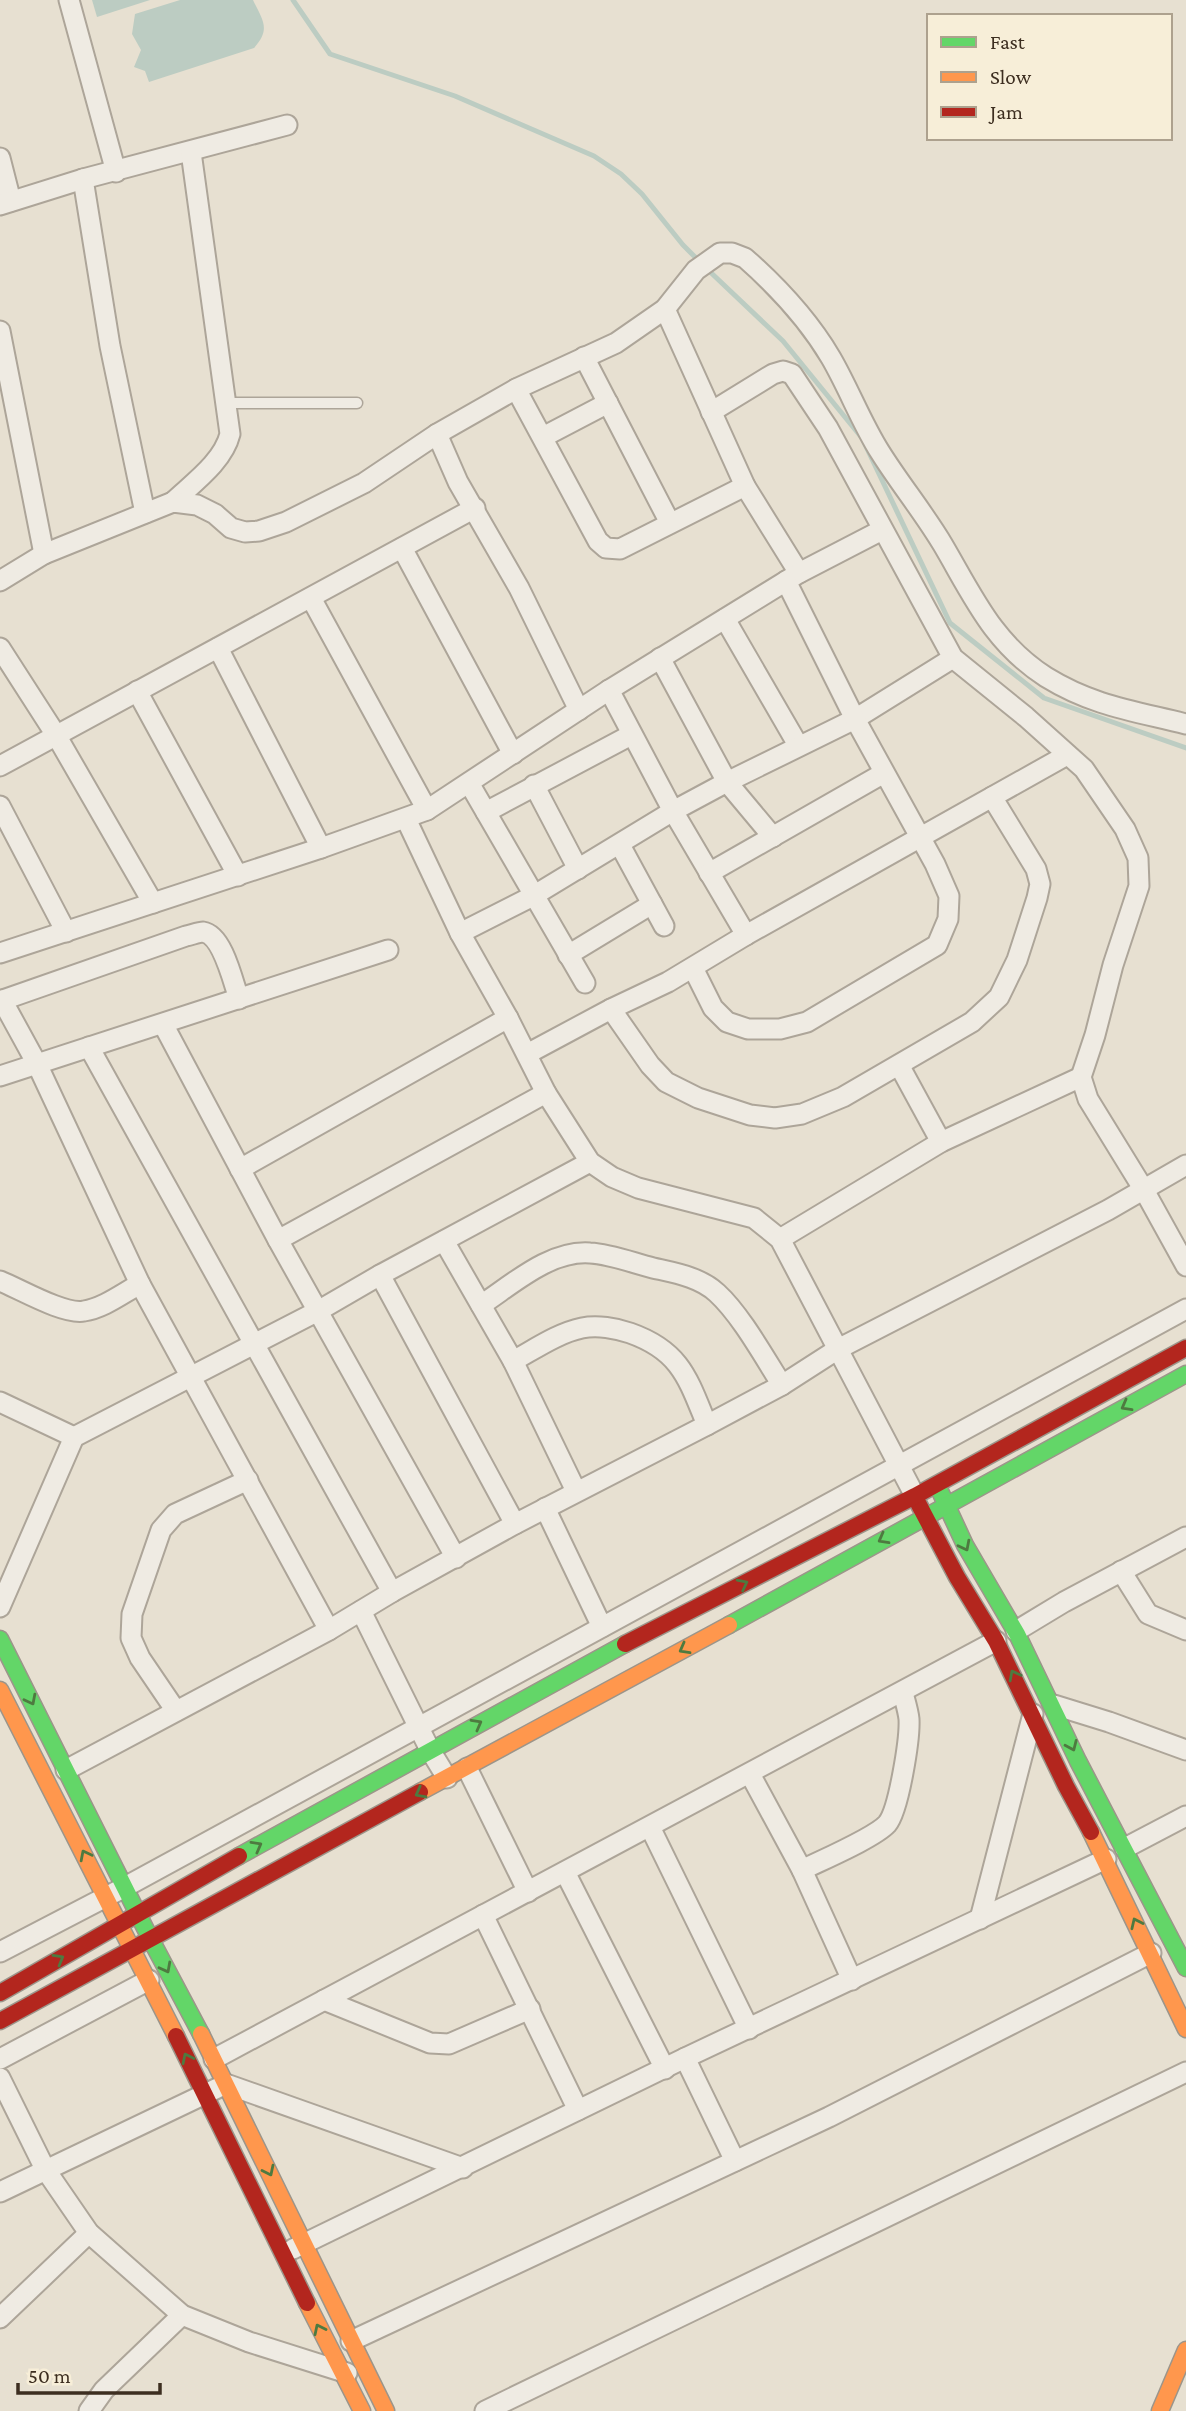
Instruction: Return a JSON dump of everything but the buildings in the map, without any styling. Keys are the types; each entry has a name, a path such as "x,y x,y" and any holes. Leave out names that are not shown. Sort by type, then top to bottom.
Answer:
{"street":[{"path":"69,0 116,172"},
{"path":"0,159 5,203 287,125"},
{"path":"0,581 44,554 173,502 209,467 228,443 231,426 191,152"},
{"path":"83,180 110,346 145,513"},
{"path":"173,502 197,505 215,514 231,528 245,532 259,531 286,522 364,483 437,434 516,389 616,343 665,309 696,270 720,253 732,253 745,258 806,319 832,360 879,452 942,544 972,599 1003,642 1045,676 1096,703 1186,724"},
{"path":"665,309 745,486 792,577 855,719 922,837 949,896 948,919 936,945 807,1022 780,1029 748,1029 727,1022 713,1008 693,968"},
{"path":"0,331 44,554"},
{"path":"583,357 670,523"},
{"path":"712,412 773,374 783,371 792,374 828,428 953,658 1084,769 1125,829 1138,858 1139,886 1112,965 1095,1035 1081,1077 1088,1099 1144,1189 1186,1266"},
{"path":"516,389 598,541 606,548 620,549 745,486"},
{"path":"543,437 608,403"},
{"path":"437,434 458,482 519,588 579,710"},
{"path":"0,766 475,508"},
{"path":"0,953 238,876 427,810 660,658 792,577 882,530"},
{"path":"402,548 513,754"},
{"path":"311,598 427,810"},
{"path":"725,619 798,745"},
{"path":"0,648 57,735 153,903"},
{"path":"218,648 321,848"},
{"path":"660,658 727,782 773,836"},
{"path":"460,933 533,896 673,811 798,745 855,719 953,658"},
{"path":"609,690 673,811 746,935"},
{"path":"137,691 238,876"},
{"path":"485,812 631,735"},
{"path":"527,1054 693,968 746,935 1068,755"},
{"path":"709,873 884,773"},
{"path":"469,783 585,983"},
{"path":"534,785 578,869"},
{"path":"611,1009 650,1065 666,1082 698,1098 750,1115 775,1118 802,1114 843,1097 972,1022 999,997 1026,934 1040,884 1036,869 992,797"},
{"path":"0,806 66,932"},
{"path":"406,818 460,933 546,1093 590,1162 612,1177 638,1188 754,1218 780,1239 915,1496 923,1517 996,1641 1066,1786 1106,1859 1186,2029"},
{"path":"620,845 664,926"},
{"path":"568,955 652,904"},
{"path":"239,999 221,948 215,938 203,932 1,1000 37,1064 140,1284 329,1630"},
{"path":"0,1076 388,950"},
{"path":"240,1169 508,1018"},
{"path":"163,1024 278,1240 456,1558"},
{"path":"89,1047 392,1592"},
{"path":"899,1065 941,1142"},
{"path":"780,1239 941,1142 1081,1077"},
{"path":"278,1240 546,1093"},
{"path":"0,1607 74,1437 318,1311 590,1162"},
{"path":"66,1770 329,1630 392,1592 576,1491 707,1425 782,1384 838,1349 1186,1165"},
{"path":"444,1241 513,1361 576,1491"},
{"path":"481,1305 541,1266 576,1253 593,1253 679,1274 700,1281 716,1292 730,1307 782,1384"},
{"path":"380,1275 515,1524"},
{"path":"0,1281 81,1312 97,1307 140,1284"},
{"path":"34,2002 2,1947 125,1887 1186,1309"},
{"path":"513,1361 562,1335 583,1328 603,1327 624,1331 645,1338 665,1350 691,1387 707,1425"},
{"path":"0,1993 139,1912 579,1668 915,1496 1186,1348"},
{"path":"0,2021 1186,1374"},
{"path":"0,1402 74,1437"},
{"path":"176,1711 139,1658 131,1638 132,1614 161,1530 175,1514 248,1480"},
{"path":"937,1484 944,1506 1016,1631 1054,1705 1086,1777 1186,1968"},
{"path":"545,1508 602,1627"},
{"path":"1016,1631 1186,1537"},
{"path":"1121,1571 1148,1614 1186,1630"},
{"path":"361,1611 430,1750 447,1778"},
{"path":"0,1639 214,2059 386,2411"},
{"path":"214,2059 996,1641"},
{"path":"0,1690 133,1947 362,2411"},
{"path":"802,1870 875,1833 888,1823 896,1806 909,1735 909,1715 903,1693"},
{"path":"1054,1705 1110,1722 1186,1751"},
{"path":"980,1919 1033,1714"},
{"path":"467,1768 528,1892"},
{"path":"750,1774 802,1870 852,1980"},
{"path":"1125,1847 1186,1816"},
{"path":"650,1827 749,2029"},
{"path":"283,2254 685,2058 1106,1859"},
{"path":"565,1872 665,2069"},
{"path":"483,1916 578,2110"},
{"path":"352,2341 829,2117 1151,1953"},
{"path":"0,2059 149,1980"},
{"path":"324,2000 430,2043 449,2044 530,2009"},
{"path":"685,2058 736,2161"},
{"path":"485,2411 1186,2072"},
{"path":"0,2078 45,2169 89,2233 182,2315 249,2342 371,2381"},
{"path":"0,2192 226,2084 463,2168"},
{"path":"0,2318 89,2233"},
{"path":"89,2411 104,2390 182,2315"},
{"path":"1160,2411 1186,2350"}],"lane":[{"path":"228,403 357,402"}],"shaded area":[{"path":"92,0 150,0 97,17"},
{"path":"180,0 253,0 264,30 254,48 149,82 145,71 134,67 141,50 132,34 135,14"}],"waterway":[{"path":"293,0 330,54 455,96 594,156 621,174 642,194 699,261"},
{"path":"706,268 783,341 862,438 950,623 1044,698 1186,748"}],"traffic: fast":[{"path":"729,1625 1186,1374"},
{"path":"939,1489 965,1545 1017,1634 1078,1761 1186,1968"},
{"path":"0,1639 201,2034"},
{"path":"239,1856 625,1644"}],"traffic: slow":[{"path":"420,1792 729,1625"},
{"path":"0,1690 176,2036"},
{"path":"1091,1832 1186,2029"},
{"path":"201,2034 386,2411"},
{"path":"307,2303 362,2411"},
{"path":"1160,2411 1186,2350"}],"traffic: jam":[{"path":"625,1644 915,1496 1186,1348"},
{"path":"917,1501 957,1577 996,1641 1091,1832"},
{"path":"0,2021 420,1792"},
{"path":"0,1993 239,1856"},
{"path":"176,2036 307,2303"}]}
